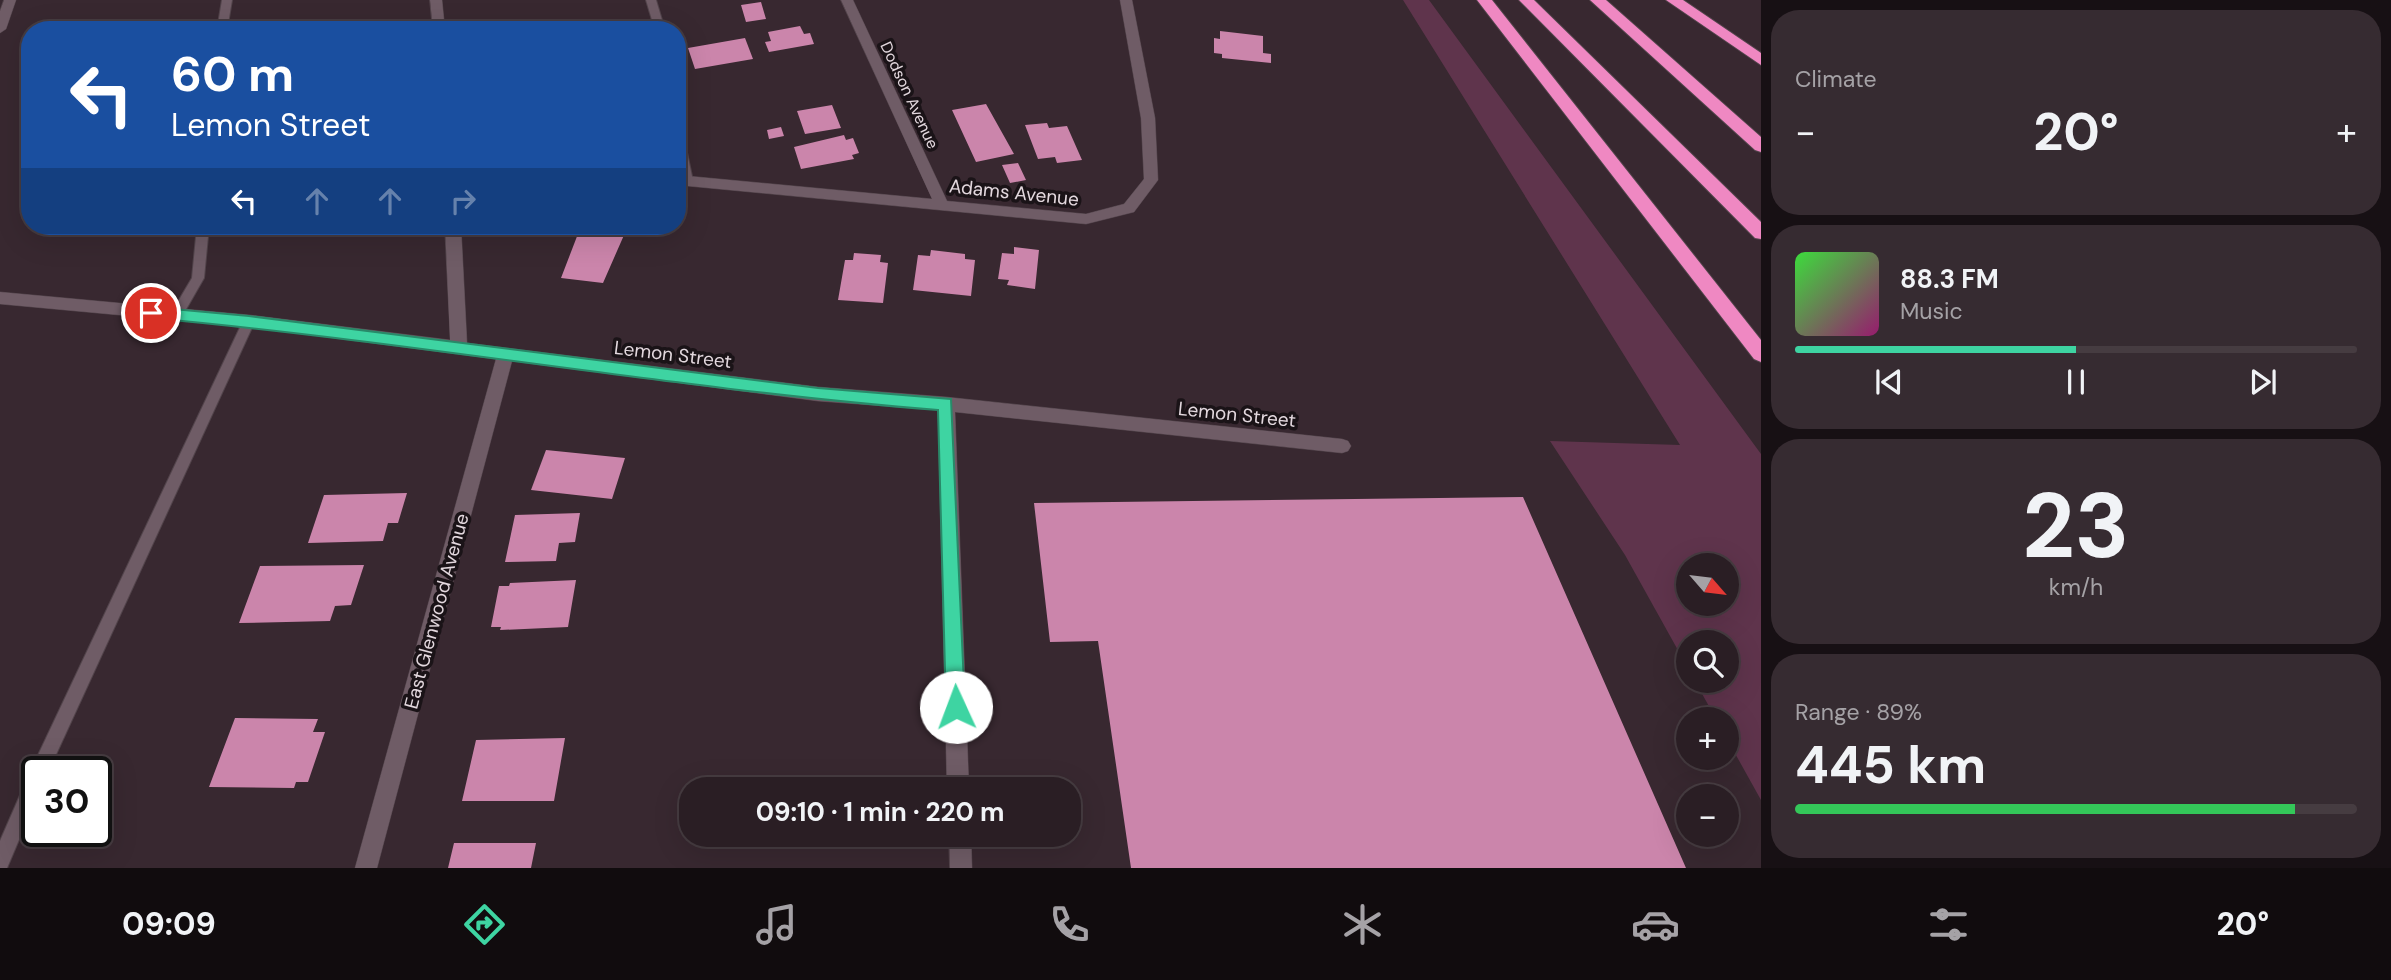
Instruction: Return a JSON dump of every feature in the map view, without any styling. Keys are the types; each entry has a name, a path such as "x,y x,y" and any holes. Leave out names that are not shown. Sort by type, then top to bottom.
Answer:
{"highway":[{"path":"1484,0 1761,354"},
{"path":"1526,0 1761,233"},
{"path":"1597,0 1761,146"},
{"path":"1673,0 1761,61"}],"street":[{"path":"0,29 10,0"},
{"path":"436,0 438,21"},
{"name":"Dodson Avenue","path":"846,0 942,205"},
{"name":"Adams Avenue","path":"686,181 1086,219 1129,208 1151,180 1148,118 1126,0"},
{"path":"453,235 458,348"},
{"name":"Lemon Street","path":"0,299 249,321 818,394 946,404 1342,446"},
{"name":"East Glenwood Avenue","path":"366,868 506,354"},
{"path":"946,404 958,777"},
{"path":"960,847 961,868"}],"lane":[{"path":"224,21 227,0"},
{"path":"651,0 657,21"},
{"path":"176,315 198,278 202,235"},
{"path":"46,756 249,321"},
{"path":"0,862 21,813"}],"shaded area":[{"path":"1403,0 1429,0 1761,454 1761,800 1739,761 1739,707 1709,707 1702,693 1739,693 1739,630 1676,630 1676,647 1625,555 1550,441 1680,445"}],"building":[{"path":"761,2 766,19 746,22 741,5"},
{"path":"800,26 804,34 810,33 814,44 769,52 765,42 771,41 768,32"},
{"path":"1220,31 1263,36 1263,53 1271,54 1271,63 1222,58 1222,54 1214,53 1214,38 1220,39"},
{"path":"745,38 753,59 695,69 688,48"},
{"path":"986,104 1014,154 976,162 952,110"},
{"path":"832,105 841,128 805,134 797,111"},
{"path":"1047,123 1049,128 1067,126 1082,160 1057,163 1055,157 1038,159 1025,125"},
{"path":"781,127 784,136 769,139 767,130"},
{"path":"844,135 846,140 853,138 859,153 852,155 854,159 801,169 794,147"},
{"path":"1018,163 1026,180 1010,183 1002,165"},
{"path":"578,235 624,235 603,283 561,278"},
{"path":"1014,247 1039,250 1035,289 1007,285 1009,280 998,279 1002,253 1014,254"},
{"path":"931,250 965,254 965,259 975,260 971,296 913,290 918,255 930,256"},
{"path":"854,253 881,255 880,262 888,263 883,303 838,300 845,260 853,260"},
{"path":"546,450 625,458 612,499 531,490"},
{"path":"407,493 398,523 388,523 383,541 308,543 324,495"},
{"path":"1523,497 1686,868 1131,868 1098,641 1050,642 1034,503"},
{"path":"580,513 575,542 559,543 556,561 505,562 515,515"},
{"path":"364,565 351,605 335,606 330,621 239,623 260,566"},
{"path":"576,580 568,627 500,630 501,627 491,627 499,586 509,586 510,583"},
{"path":"235,718 318,719 313,732 325,732 308,782 296,782 294,788 209,787"},
{"path":"565,738 554,801 462,801 476,740"},
{"path":"454,843 536,843 531,868 448,868"}],"route":[{"path":"151,313 249,321 818,394 946,404 956,707"}]}
